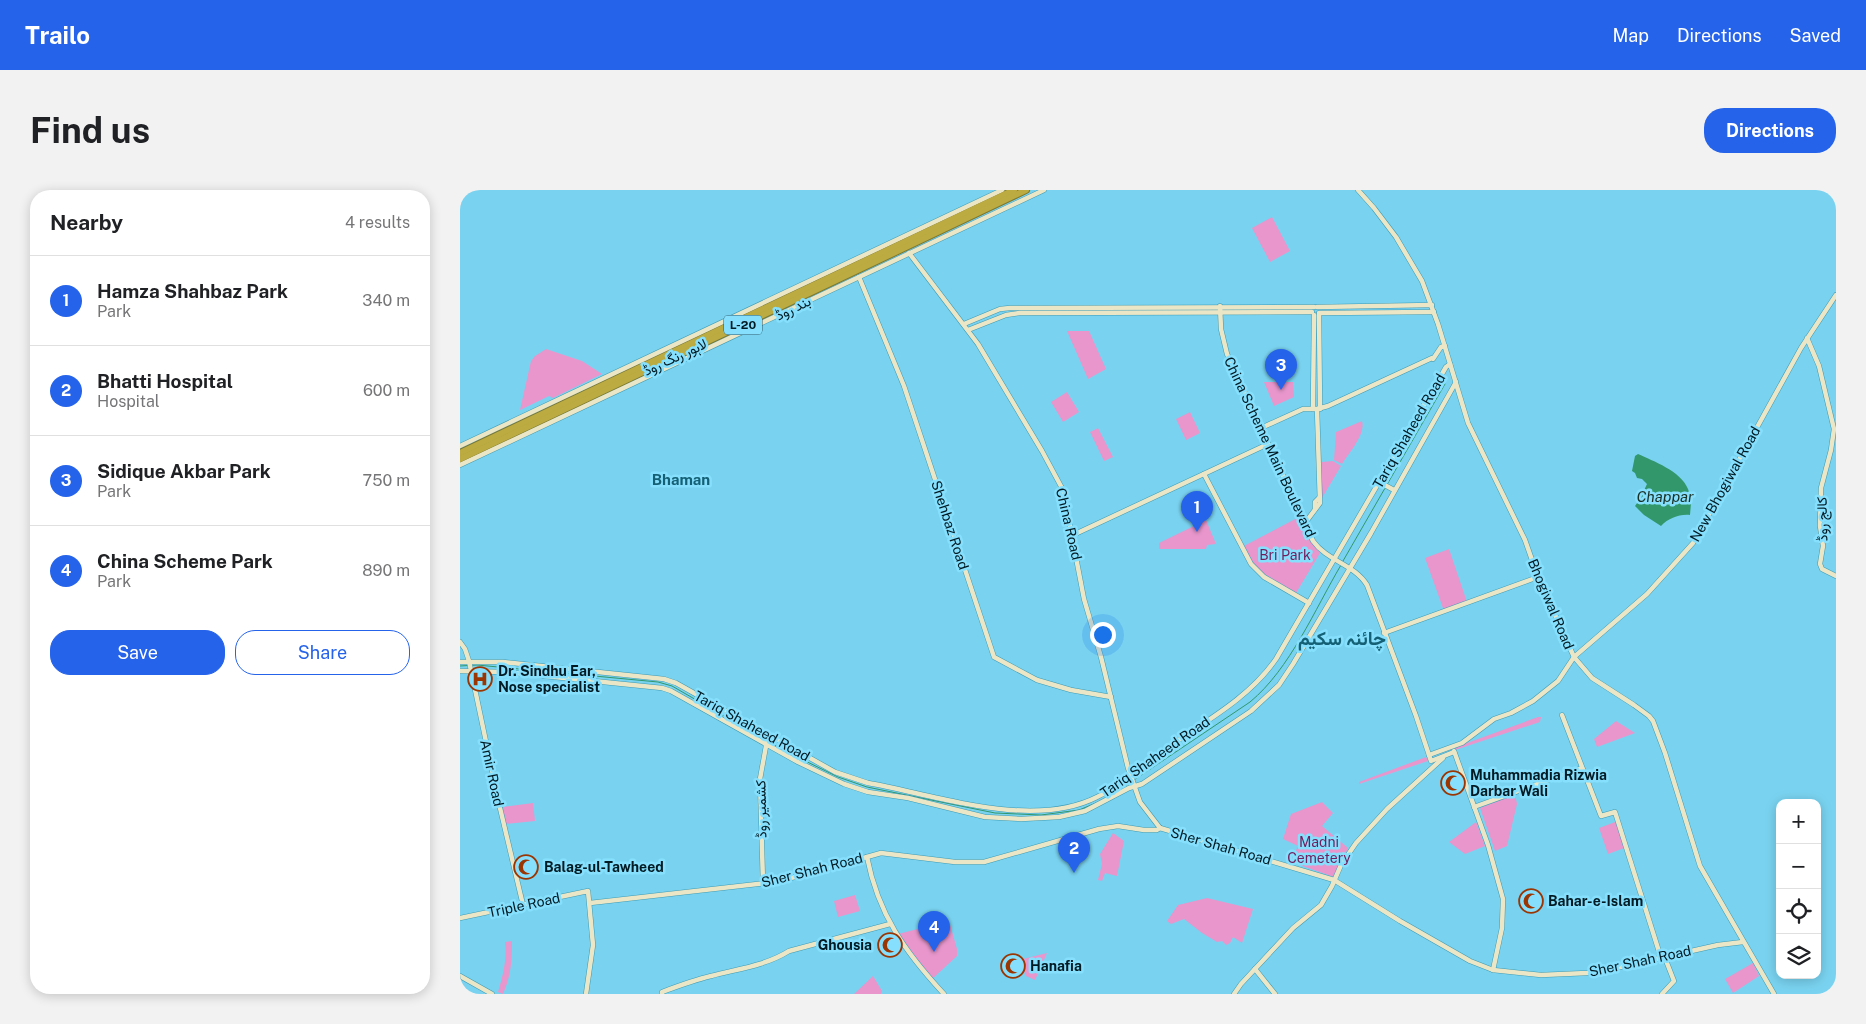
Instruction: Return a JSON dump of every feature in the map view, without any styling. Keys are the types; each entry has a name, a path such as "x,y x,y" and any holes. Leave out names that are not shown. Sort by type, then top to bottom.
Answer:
{"highway":[{"name":"لاہور رنگ روڈ","path":"460,453 1014,190"},
{"name":"لاہور رنگ روڈ","path":"460,459 1026,190"}],"main road":[{"name":"بند روڈ","path":"460,446 1002,190"},
{"name":"بند روڈ","path":"460,465 1044,190"},
{"name":"Bhogiwal Road","path":"1358,190 1396,237 1422,281 1434,312 1468,423 1525,540 1538,577 1574,657 1592,678 1634,705 1649,716 1653,722 1665,753 1700,866 1774,994"},
{"name":"China Road","path":"909,253 968,330 1057,477 1067,502 1084,599 1134,785"},
{"name":"Shehbaz Road","path":"859,277 906,394 994,657 1037,680 1071,690 1111,697"},
{"name":"New Bhogiwal Road","path":"1453,750 1486,724 1528,703 1551,688 1574,657 1647,594 1693,543 1807,338 1836,295"},
{"path":"964,324 1004,308 1220,306 1316,311 1434,312"},
{"name":"China Scheme Main Boulevard","path":"1220,306 1221,328 1225,348 1318,548 1359,575 1366,585 1430,758"},
{"path":"968,330 1010,314 1220,313 1432,306"},
{"path":"1066,307 1066,313"},
{"path":"1305,523 1315,509 1314,502 1319,498 1316,311"},
{"name":"کالج روڈ","path":"1807,338 1819,366 1834,423 1831,450 1821,488 1820,526 1822,546 1820,564 1822,569 1836,576"},
{"path":"1261,428 1303,409 1317,409 1334,404 1432,358 1433,360 1441,347 1445,346"},
{"name":"Tariq Shaheed Road","path":"460,662 504,662 664,679 676,683 835,772 868,783 981,806 1043,812 1072,807 1114,788 1131,776 1148,760 1229,706 1261,679 1276,659 1308,603 1336,560 1382,483 1446,367 1450,364"},
{"name":"Tariq Shaheed Road","path":"460,671 514,672 662,688 766,742 798,762 855,788 908,798 992,818 1046,819 1069,815 1099,805 1134,785 1142,784 1251,711 1279,684 1293,664 1456,382"},
{"path":"1072,534 1268,444"},
{"path":"1204,474 1251,564 1264,577 1308,603"},
{"path":"1382,483 1393,489"},
{"path":"1384,633 1538,577"},
{"name":"Amir Road","path":"460,642 465,648 469,662 500,808 523,904"},
{"path":"1562,715 1601,816 1615,812 1663,958 1674,981 1662,994"},
{"name":"کشمیر روڈ","path":"763,883 760,779 768,735"},
{"path":"1430,758 1453,750"},
{"path":"1234,994 1294,928 1322,905 1341,865 1356,843 1388,809 1453,750"},
{"path":"1453,750 1491,854 1503,899 1502,928 1493,970"},
{"path":"1430,758 1446,755"},
{"path":"1474,807 1582,768"},
{"path":"1134,785 1145,810 1160,828"},
{"name":"Sher Shah Road","path":"590,903 763,883 800,876 881,853 955,862 984,862 1099,829 1118,826 1144,830 1160,828 1334,880 1470,961 1493,970 1530,975 1576,974 1611,969 1711,947 1743,942"},
{"path":"867,856 876,892 890,924 931,980 944,994"},
{"name":"Triple Road","path":"460,918 588,891 590,903"},
{"path":"586,994 593,945 590,903"},
{"path":"662,993 710,976 762,963 777,958 789,951 890,924"},
{"path":"1255,969 1275,994"},
{"path":"460,976 492,994"}],"green space":[{"path":"1272,217 1290,251 1270,262 1252,228"},
{"path":"1067,331 1089,331 1106,369 1088,379"},
{"path":"546,349 582,361 602,374 553,398 549,396 520,410 531,361"},
{"path":"1264,382 1293,382 1294,397 1274,406"},
{"path":"1067,392 1079,412 1063,422 1051,402"},
{"path":"1190,412 1200,433 1186,440 1176,419"},
{"path":"1362,421 1362,432 1342,464 1334,460 1336,432"},
{"path":"1098,428 1113,457 1104,461 1090,432"},
{"path":"1333,461 1341,466 1322,498 1322,462"},
{"name":"Bri Park","path":"1299,517 1320,553 1296,593 1259,571 1242,547"},
{"path":"1206,520 1216,544 1207,545 1206,549 1159,549 1159,543"},
{"path":"1449,549 1467,602 1444,611 1425,558"},
{"path":"1541,717 1540,722 1455,750 1456,747"},
{"path":"1616,721 1635,733 1597,747 1594,739"},
{"path":"1426,757 1428,761 1359,784 1359,782"},
{"path":"1515,794 1517,804 1507,846 1495,851 1480,808"},
{"name":"Madni Cemetery","path":"1322,802 1333,813 1322,826 1348,848 1334,877 1291,862 1298,846 1283,839 1291,814"},
{"path":"533,803 535,821 506,824 502,807"},
{"path":"1618,821 1627,847 1608,854 1599,828"},
{"path":"1476,822 1485,846 1465,854 1449,842"},
{"path":"1113,833 1124,841 1117,876 1105,873 1102,881 1098,880 1102,864 1100,854"},
{"path":"855,895 860,911 838,917 834,901"},
{"path":"1207,898 1253,909 1242,943 1233,937 1230,943 1226,945 1222,941 1217,942 1184,919 1171,924 1167,921 1178,905"},
{"path":"949,921 957,949 957,956 931,980 898,934"},
{"path":"512,941 508,981 503,994 498,992 504,967 505,942"},
{"path":"1047,953 1035,980 1026,976 1019,960"},
{"path":"1753,963 1759,976 1733,993 1725,979"},
{"path":"873,976 882,991 881,994 854,994"}],"water":[{"name":"Chappar","path":"1638,454 1659,463 1679,477 1689,490 1690,515 1674,517 1661,526 1644,515 1635,506 1647,484 1642,479 1637,478 1632,471 1635,456"}],"waterway":[{"path":"460,196 468,190"},
{"path":"1343,561 1445,384"},
{"path":"1134,780 1250,702 1264,688 1290,656 1341,565"},
{"path":"460,666 477,665 658,682 672,686 783,750 838,777 867,787 995,813 1041,815 1079,810 1096,803"},
{"path":"1104,799 1131,782"}],"place":[{"name":"Sidique Akbar Park","path":"1281,390"},
{"name":"Hamza Shahbaz Park","path":"1197,532"},
{"name":"Dr. Sindhu Ear, Nose specialist","path":"480,679"},
{"name":"Muhammadia Rizwia Darbar Wali","path":"1453,783"},
{"name":"Balag-ul-Tawheed","path":"526,867"},
{"name":"Bhatti Hospital","path":"1074,873"},
{"name":"Bahar-e-Islam","path":"1531,901"},
{"name":"Ghousia","path":"890,945"},
{"name":"China Scheme Park","path":"934,952"},
{"name":"Hanafia","path":"1013,966"}],"district":[{"name":"Bhaman","path":"681,479"},
{"name":"چائنہ سکیم","path":"1342,638"}]}
